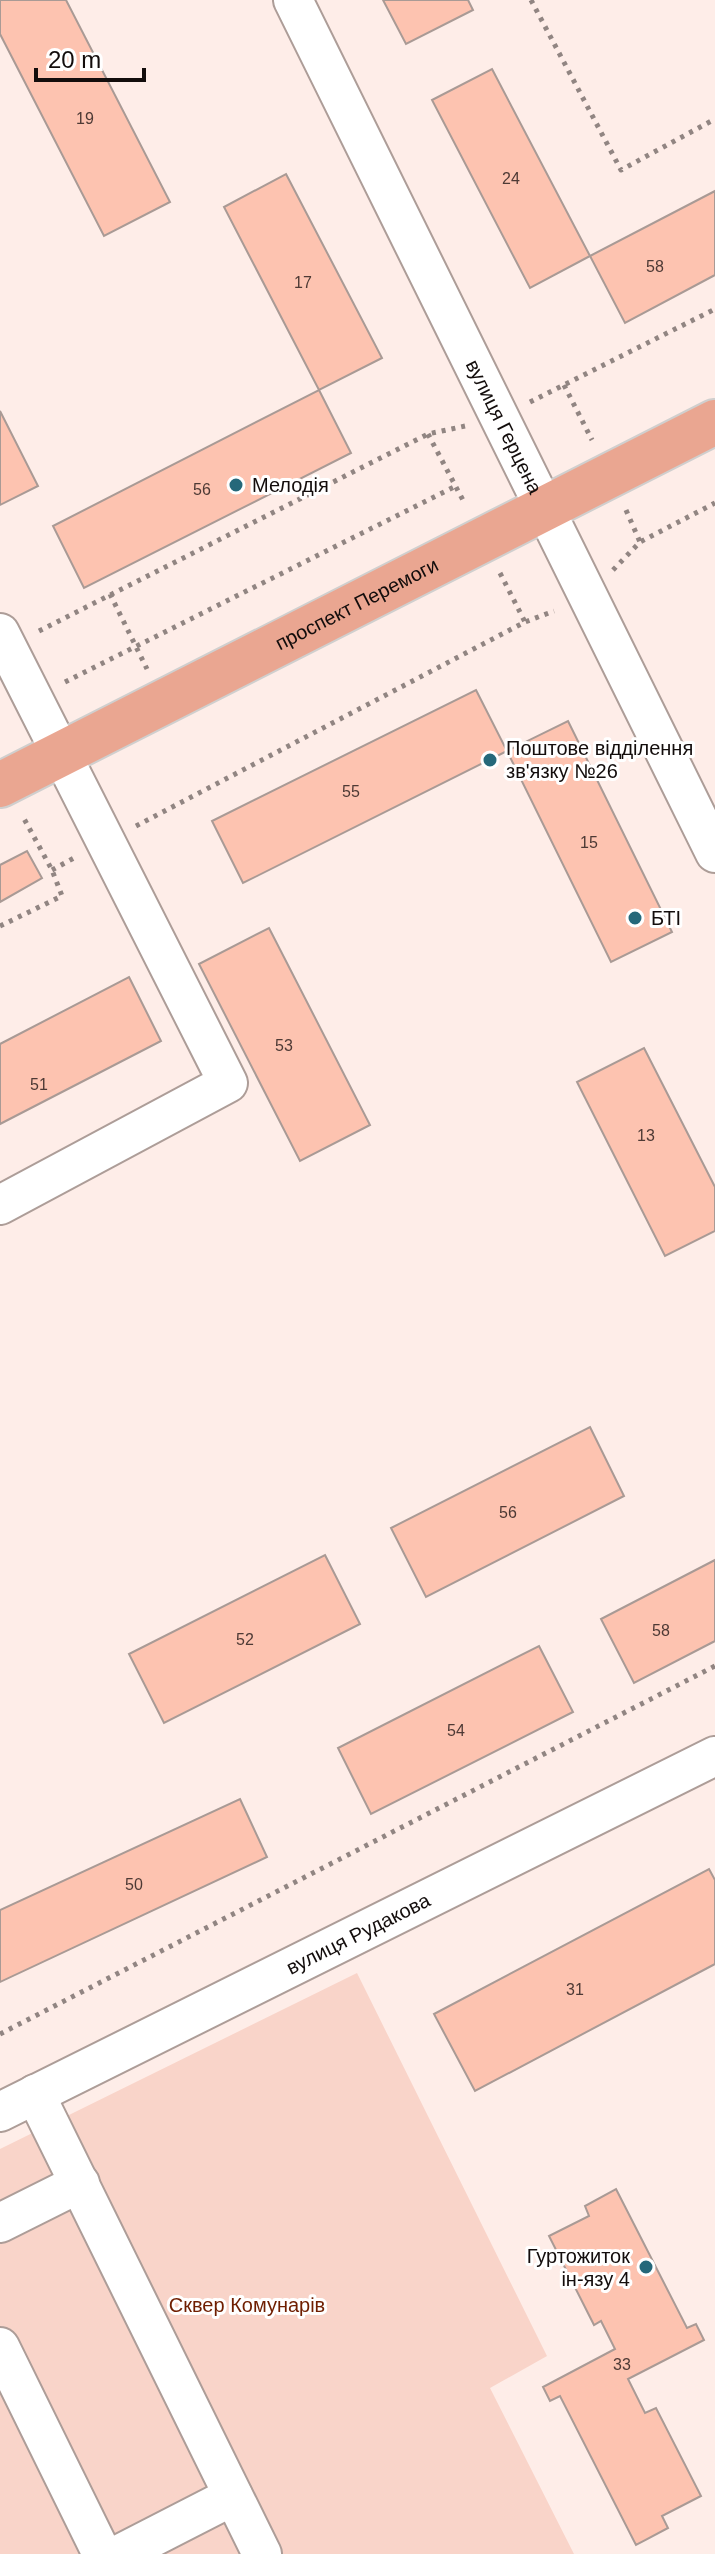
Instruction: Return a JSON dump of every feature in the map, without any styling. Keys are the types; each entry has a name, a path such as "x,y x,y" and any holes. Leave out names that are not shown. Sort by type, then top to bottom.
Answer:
{"main road":[{"name":"проспект Перемоги","path":"2,784 715,422"}],"street":[{"name":"вулиця Герцена","path":"293,0 715,853"},
{"path":"0,1205 228,1083 4,640"},
{"name":"вулиця Рудакова","path":"0,2112 715,1756"},
{"path":"35,2094 262,2554"},
{"path":"0,2223 80,2183"},
{"path":"0,2347 102,2554"},
{"path":"120,2554 233,2496"}],"path":[{"path":"531,0 621,170 715,119"},
{"path":"4,640 110,594 428,434 500,418 715,309"},
{"path":"564,385 611,475"},
{"path":"33,698 456,486"},
{"path":"52,870 525,622 588,597 640,542 715,503"},
{"path":"110,594 163,702"},
{"path":"0,926 62,896 52,870 2,784"},
{"path":"0,2034 715,1666"}],"green space":[{"name":"Сквер Комунарів","path":"357,1973 547,2356 490,2388 574,2554 0,2554 0,2149"}],"building":[{"path":"0,0 66,0 170,202 104,236 0,34"},
{"path":"383,0 468,0 473,10 406,44"},
{"path":"492,69 590,256 530,288 432,100"},
{"path":"286,174 382,358 319,390 224,207"},
{"path":"715,191 715,275 625,323 590,256"},
{"path":"319,390 351,453 84,588 53,526"},
{"path":"0,411 38,486 0,505"},
{"path":"476,690 507,751 243,883 212,821"},
{"path":"568,721 672,932 611,962 507,751"},
{"path":"27,851 42,878 0,902 0,865"},
{"path":"269,928 370,1125 300,1161 199,964"},
{"path":"129,977 161,1041 0,1124 0,1044"},
{"path":"644,1048 715,1187 715,1231 665,1256 577,1082"},
{"path":"590,1427 624,1496 426,1597 391,1528"},
{"path":"325,1555 360,1624 164,1723 129,1654"},
{"path":"715,1560 715,1641 634,1683 601,1619"},
{"path":"539,1646 573,1712 371,1814 338,1748"},
{"path":"240,1799 267,1857 0,1982 0,1910"},
{"path":"709,1869 715,1880 715,1964 475,2091 434,2014"},
{"path":"616,2189 687,2328 696,2324 704,2340 628,2379 645,2413 656,2408 701,2496 662,2516 668,2528 636,2545 560,2396 550,2401 543,2387 615,2349 601,2321 594,2325 549,2236 589,2216 585,2206"}],"place":[{"name":"Мелодія","path":"236,485"},
{"name":"Поштове відділення зв'язку №26","path":"490,760"},
{"name":"БТІ","path":"635,918"},
{"name":"Гуртожиток ін-язу 4","path":"646,2267"}]}
